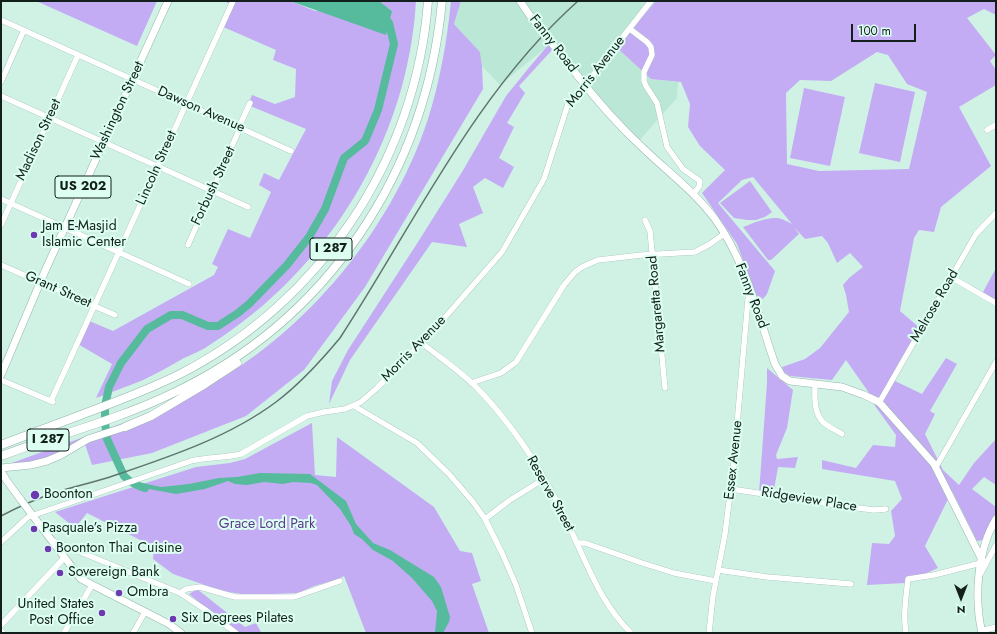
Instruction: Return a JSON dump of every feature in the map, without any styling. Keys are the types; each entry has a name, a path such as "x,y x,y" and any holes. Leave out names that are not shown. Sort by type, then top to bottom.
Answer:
{"highway":[{"name":"I 287","path":"4,444 113,403 180,374 234,342 283,302 305,280 326,256 354,218 371,190 398,133 416,74 423,43 428,1"},
{"name":"I 287","path":"1,456 111,418 172,394 201,379 238,356 268,334 287,318 316,289 338,264 366,225 398,168 411,138 426,92 434,61 442,1"},
{"path":"123,428 151,416 195,390 232,367 258,348 298,313 312,298 338,264"}],"main road":[{"name":"Washington Street","path":"1,374 65,228 168,1"},
{"name":"Fanny Road","path":"520,1 585,85 642,148 707,208 724,234 749,286 771,353 780,374 792,382 832,385 847,388 879,403 894,418 936,467 982,562"},
{"path":"123,428 81,443 61,455 47,461 1,469 6,481 78,576 92,585 168,624 181,633"},
{"path":"982,632 977,607 979,576 989,534 996,519"}],"street":[{"name":"Lincoln Street","path":"1,380 52,401 233,1"},
{"name":"Morris Avenue","path":"1,542 22,520 31,514 146,477 191,460 241,454 307,416 342,410 354,406 366,398 422,343 502,252 544,180 568,104 652,1"},
{"name":"Dawson Avenue","path":"1,20 291,151"},
{"path":"630,29 651,47 652,57 643,76 645,84 657,103 668,149 683,169 700,181 700,185 693,194"},
{"path":"1,82 24,30"},
{"name":"Madison Street","path":"1,225 78,55"},
{"path":"1,96 211,192 248,207"},
{"name":"Forbush Street","path":"188,245 250,103"},
{"path":"987,130 996,125"},
{"path":"1,199 189,284"},
{"name":"Melrose Road","path":"879,403 976,234 996,213"},
{"name":"Margaretta Road","path":"646,220 650,230 665,388"},
{"path":"471,383 501,373 516,362 564,285 575,272 582,267 598,260 695,252 724,234"},
{"name":"Grant Street","path":"1,265 115,315"},
{"path":"951,277 996,303"},
{"name":"Essex Avenue","path":"709,633 731,489 749,286"},
{"name":"Reserve Street","path":"422,343 471,383 518,438 544,479 577,544 585,543 674,573 716,581"},
{"path":"936,467 996,362"},
{"path":"815,384 815,406 818,414 823,422 842,434"},
{"path":"354,406 417,443 450,474 485,519 516,585 532,633"},
{"path":"485,519 510,500 544,479"},
{"name":"Ridgeview Place","path":"731,489 858,508 874,510 886,509"},
{"path":"50,540 180,593 236,633"},
{"path":"577,544 604,600 617,618 631,633"},
{"path":"979,576 996,545"},
{"path":"1,625 64,558"},
{"path":"906,633 904,623 908,579 982,562"},
{"path":"718,570 767,577 851,584"},
{"path":"180,593 186,589 200,587 235,597 294,597 340,581"},
{"path":"64,633 92,585"},
{"path":"133,633 145,612"},
{"path":"59,633 70,622"},
{"path":"982,632 996,627"}],"shaded area":[{"path":"290,1 379,1 392,11 386,35"},
{"path":"461,1 656,1 616,47 651,79 678,82 677,98 637,143 549,45 500,85 482,66 480,52 454,24"},
{"path":"260,473 310,474 346,501 356,524 373,543 390,550 434,577 441,587 450,617 443,633 435,633 437,611 432,601 412,578 393,561 373,550 362,539 354,534 351,526 340,509 317,485 311,483 293,482 283,484 264,482 247,485 235,484 228,481 205,489 176,494 133,486 142,483 161,487"}],"green space":[{"path":"36,1 157,1 137,46"},
{"path":"224,1 290,1 315,11 392,11 379,1 416,1 410,53 397,103 378,151 354,197 325,240 291,279 253,314 205,348 141,381 96,398 112,364 76,343 87,320 113,331 214,275 218,267 212,264 228,229 250,238 271,192 259,185 264,173 279,180 306,129 248,105 252,95 275,104 295,97 296,69 273,60 276,50 221,26 230,4"},
{"path":"451,1 461,1 454,24 480,52 483,89 365,287 304,370 246,416 152,453 92,465 84,441 45,461 9,464 146,415 187,397 227,375 266,348 302,316 334,282 364,244 390,204 411,162 428,119 436,90 445,46"},
{"path":"656,1 996,1 996,15 984,9 967,18 996,55 990,61 996,70 996,85 959,107 991,166 941,207 934,232 919,230 914,238 900,311 921,329 893,380 922,394 946,358 957,364 930,411 935,414 925,434 943,470 959,485 974,463 996,439 996,485 984,477 972,489 996,507 996,514 983,540 977,541 952,491 925,546 938,568 905,583 867,585 872,543 889,544 895,536 891,511 902,499 895,481 822,469 822,460 856,468 873,445 895,447 896,435 875,406 867,390 846,360 832,380 790,376 784,372 782,367 805,359 820,348 849,312 843,285 863,267 850,253 837,263 828,243 822,236 805,239 794,227 799,234 771,260 768,260 743,227 769,218 780,218 792,224 753,177 742,180 718,203 775,271 767,294 763,299 756,295 737,244 702,193 725,170 700,146 688,127 690,104 681,82 651,79 616,47","holes":["877,52 888,55 907,84 927,92 909,169 819,171 787,164 786,93 800,80 831,81"]},
{"path":"549,44 553,49 519,86 525,93 507,123 514,127 499,158 514,167 503,188 485,178 473,187 483,213 459,224 467,247 432,242 350,360 329,404 332,381 348,350 462,172 506,96"},
{"path":"875,83 915,92 900,162 859,153"},
{"path":"804,88 845,97 830,166 790,158"},
{"path":"750,181 772,212 765,217 756,220 734,218 720,203"},
{"path":"996,268 996,302 982,294"},
{"path":"767,368 793,390 787,428 776,455 777,459 798,457 795,468 778,467 773,495 759,493"},
{"name":"Grace Lord Park","path":"312,423 315,475 336,477 337,437 434,507 460,551 472,553 481,581 472,584 489,633 366,633 344,576 339,579 314,586 299,593 248,595 222,591 173,574 153,559 154,547 87,513 75,528 55,512 196,467 230,463 245,459"},
{"path":"197,589 245,627 256,623 263,633 237,633 189,594"}],"waterway":[{"path":"145,488 134,484 124,476 107,439 105,406 109,387 121,363 147,329 171,315 182,315 208,326 218,326 249,304 287,265 309,237 325,209 344,158 365,141 378,110 394,44 389,23 372,1"}],"railway":[{"path":"1,516 47,495 110,477 217,437 257,415 276,402 302,380 340,338 448,161 477,118 507,77 541,37 578,1"}],"place":[{"name":"Jam E-Masjid Islamic Center","path":"34,235"},
{"name":"Boonton","path":"35,495"},
{"name":"Pasquale’s Pizza","path":"34,529"},
{"name":"Boonton Thai Cuisine","path":"48,549"},
{"name":"Sovereign Bank","path":"60,573"},
{"name":"Ombra","path":"119,593"},
{"name":"United States Post Office","path":"102,613"},
{"name":"Six Degrees Pilates","path":"173,619"}]}
